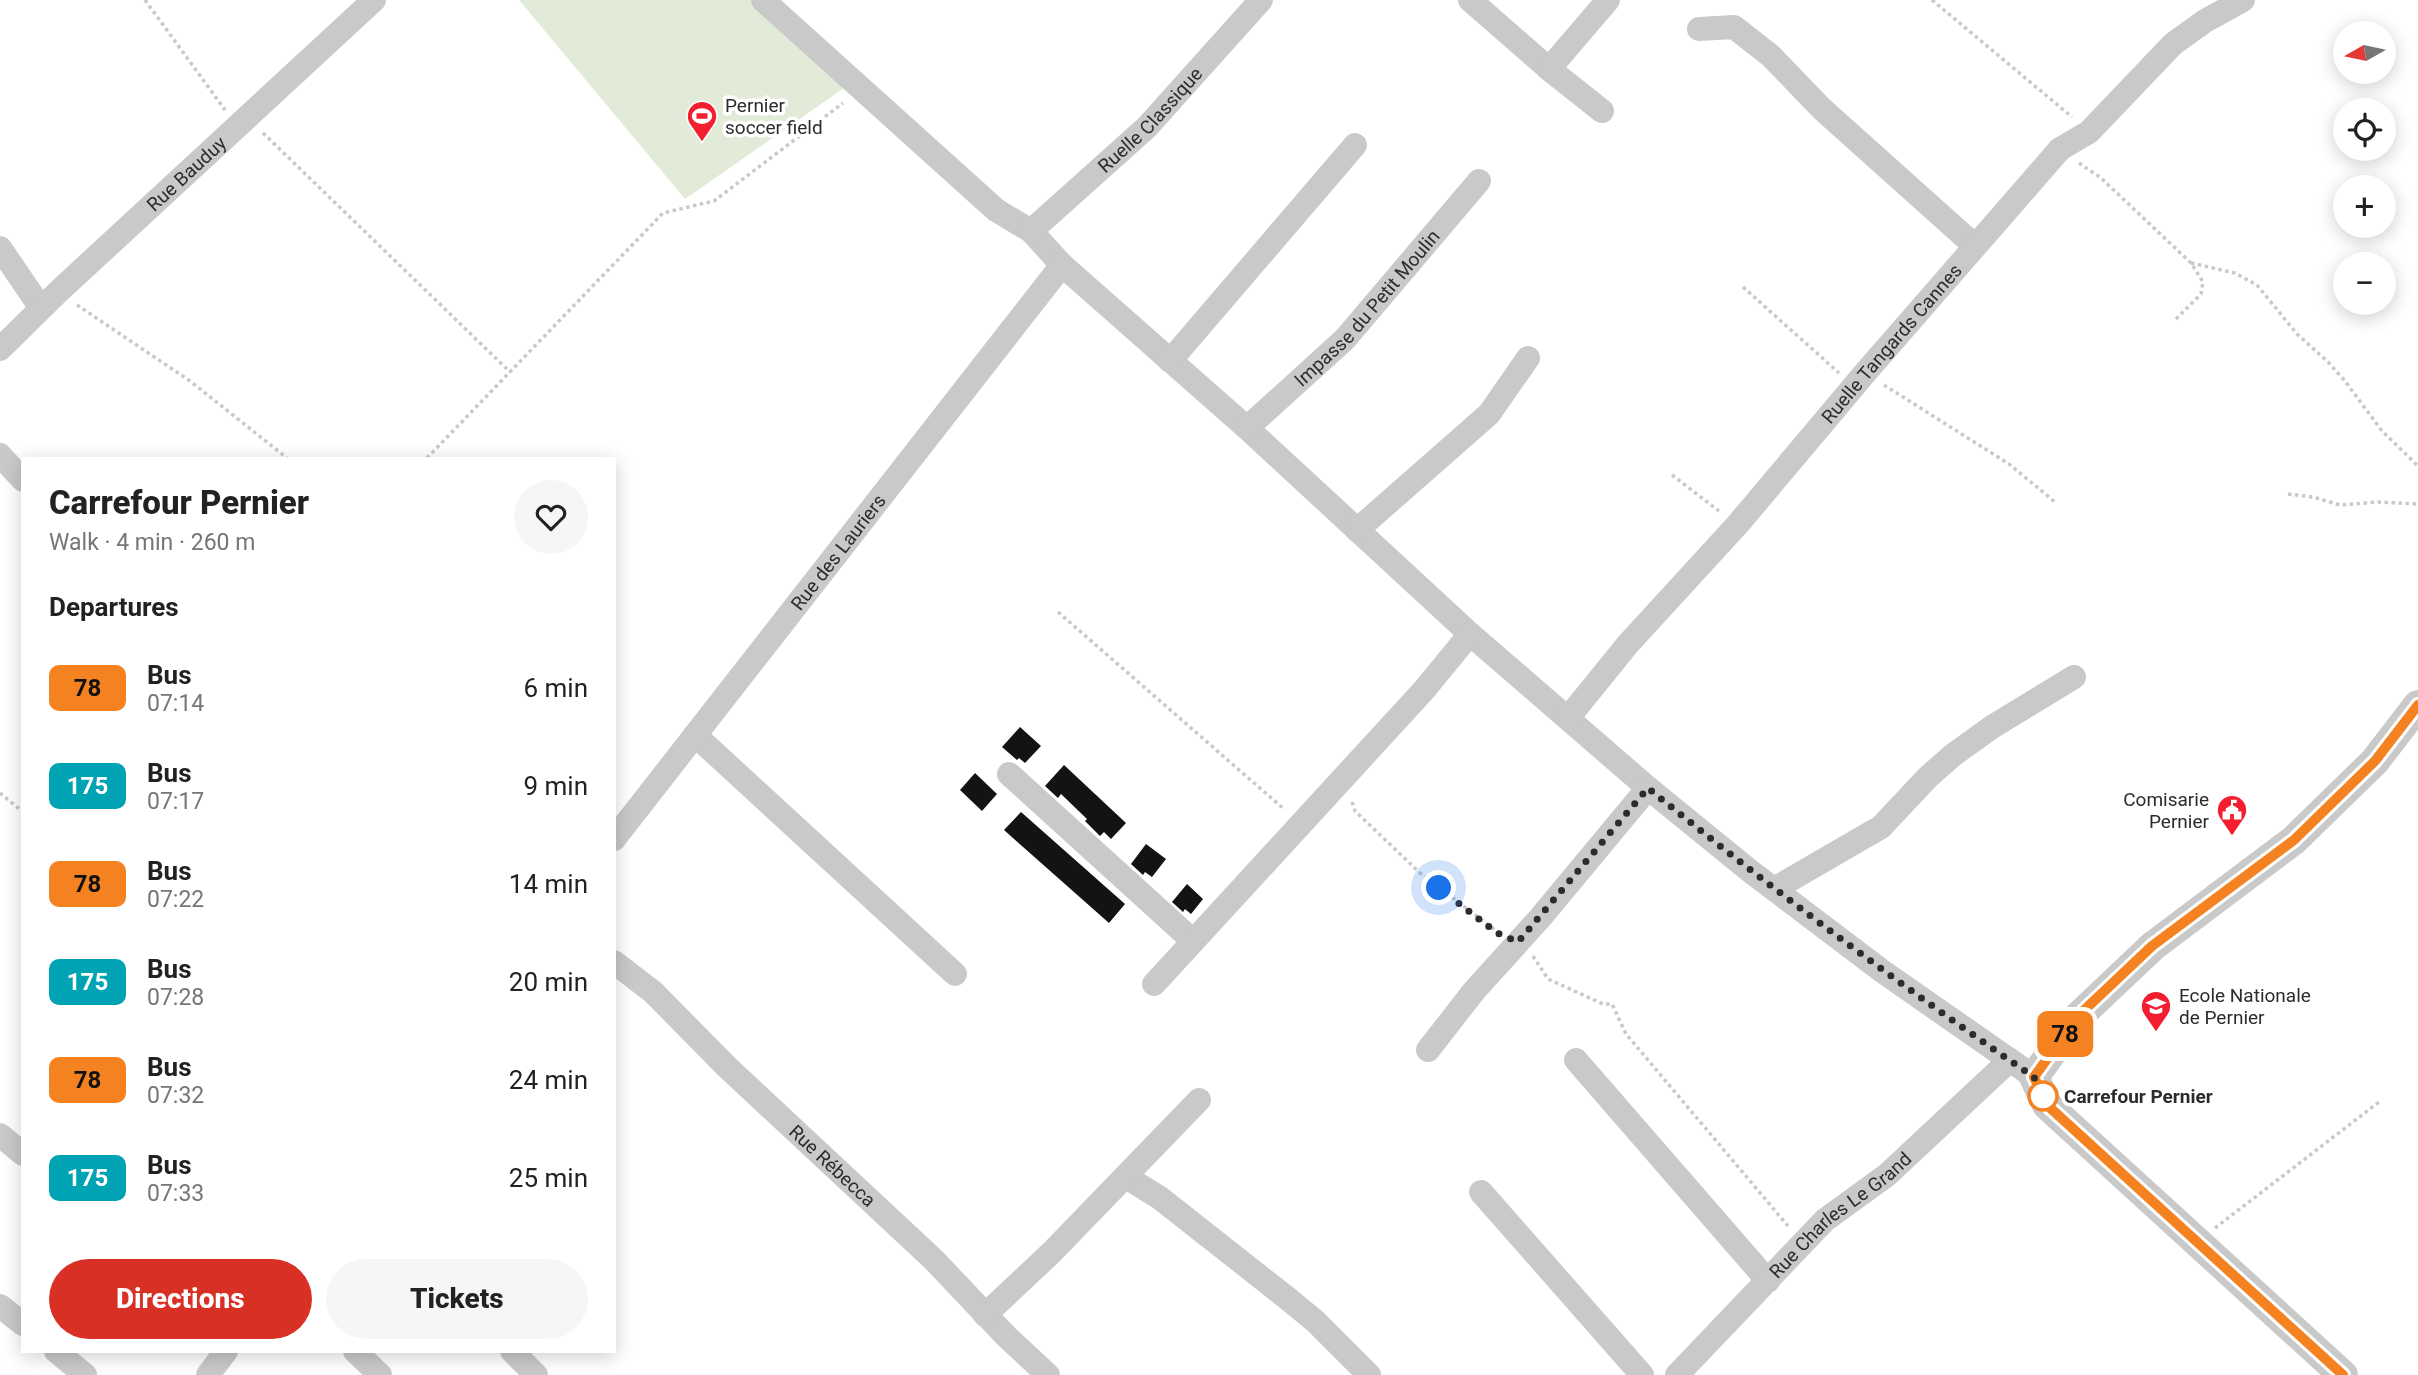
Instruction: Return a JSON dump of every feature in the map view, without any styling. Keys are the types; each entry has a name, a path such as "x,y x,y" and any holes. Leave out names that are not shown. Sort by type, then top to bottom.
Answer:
{"street":[{"name":"Rue Bauduy","path":"0,349 241,121 374,0"},
{"path":"763,0 996,210 1031,231 1062,265 1247,428 1470,634 1648,788 1882,971 2034,1077 2047,1105 2338,1373"},
{"name":"Ruelle Classique","path":"1031,231 1147,127 1261,0"},
{"path":"1470,0 1602,111"},
{"path":"1549,69 1608,0"},
{"name":"Ruelle Tangards Cannes","path":"1568,718 1628,644 1738,524 1859,379 2060,149 2089,132 2173,44 2205,21 2243,0"},
{"path":"1699,29 1734,27 1771,56 1822,108 1975,246"},
{"path":"1170,361 1355,145"},
{"name":"Impasse du Petit Moulin","path":"1247,428 1345,339 1479,181"},
{"path":"0,248 50,300"},
{"name":"Rue des Lauriers","path":"616,836 1062,265"},
{"path":"1357,530 1489,414 1528,358"},
{"path":"0,455 21,478"},
{"path":"1154,984 1424,690 1470,634"},
{"path":"1774,889 1881,827 1928,777 1953,755 1992,727 2074,677"},
{"path":"2034,1077 2077,1017 2152,946 2294,840 2375,761 2418,705"},
{"path":"695,735 955,974"},
{"path":"1009,775 1192,940"},
{"path":"1428,1050 1474,991 1648,788"},
{"name":"Rue Rébecca","path":"616,964 653,992 727,1067 934,1260 985,1315 1048,1375"},
{"path":"1576,1060 1768,1281"},
{"name":"Rue Charles Le Grand","path":"1678,1375 1825,1220 1887,1175 2010,1060"},
{"path":"985,1315 1052,1252 1199,1100"},
{"path":"0,1135 21,1152"},
{"path":"1126,1177 1160,1198 1279,1291 1315,1321 1369,1375"},
{"path":"1481,1192 1642,1375"},
{"path":"0,1306 21,1322"},
{"path":"58,1353 85,1375"},
{"path":"208,1375 224,1353"},
{"path":"357,1353 380,1375"},
{"path":"514,1353 536,1375"}],"path":[{"path":"145,0 241,121 510,372"},
{"path":"1933,0 2089,132"},
{"path":"428,457 663,213 714,201 862,89"},
{"path":"2060,149 2101,178 2190,263 2203,282 2201,294 2175,320"},
{"path":"2190,263 2235,273 2257,285 2297,334 2328,362 2382,431 2418,466"},
{"path":"1743,287 1859,379 2009,464 2055,502"},
{"path":"50,300 190,381 286,457"},
{"path":"1672,475 1738,524"},
{"path":"2288,494 2313,497 2340,505 2378,502 2418,504"},
{"path":"1058,612 1300,822"},
{"path":"1345,774 1355,811 1420,873 1497,933 1529,949 1548,979 1603,1004 1612,1004 1626,1034 1803,1243"},
{"path":"0,793 21,810"},
{"path":"2196,1242 2379,1102"}],"green space":[{"name":"Pernier soccer field","path":"519,0 753,0 847,86 685,199"}],"building":[{"path":"1020,727 1041,746 1025,763 1019,758 1017,760 1002,747"},
{"path":"1064,765 1126,823 1111,839 1104,832 1100,836 1061,794 1058,798 1045,786"},
{"path":"975,773 997,794 982,811 960,790"},
{"path":"1021,812 1125,904 1109,923 1004,830"},
{"path":"1146,844 1166,859 1152,877 1145,872 1143,875 1131,864"},
{"path":"1187,884 1203,899 1191,914 1185,909 1183,912 1172,902"}],"bus line":[{"name":"78","path":"2343,1375 2047,1105 2034,1077 2077,1017 2152,946 2294,840 2375,761 2418,705"}],"place":[{"name":"Pernier soccer field","path":"702,143"},
{"name":"Comisarie Pernier","path":"2232,837"},
{"name":"Ecole Nationale de Pernier","path":"2156,1033"},
{"name":"Carrefour Pernier","path":"2043,1096"}],"route":[{"path":"1439,888 1497,933 1518,942 1648,788 1749,871 1882,971 2034,1077 2043,1096"}]}
